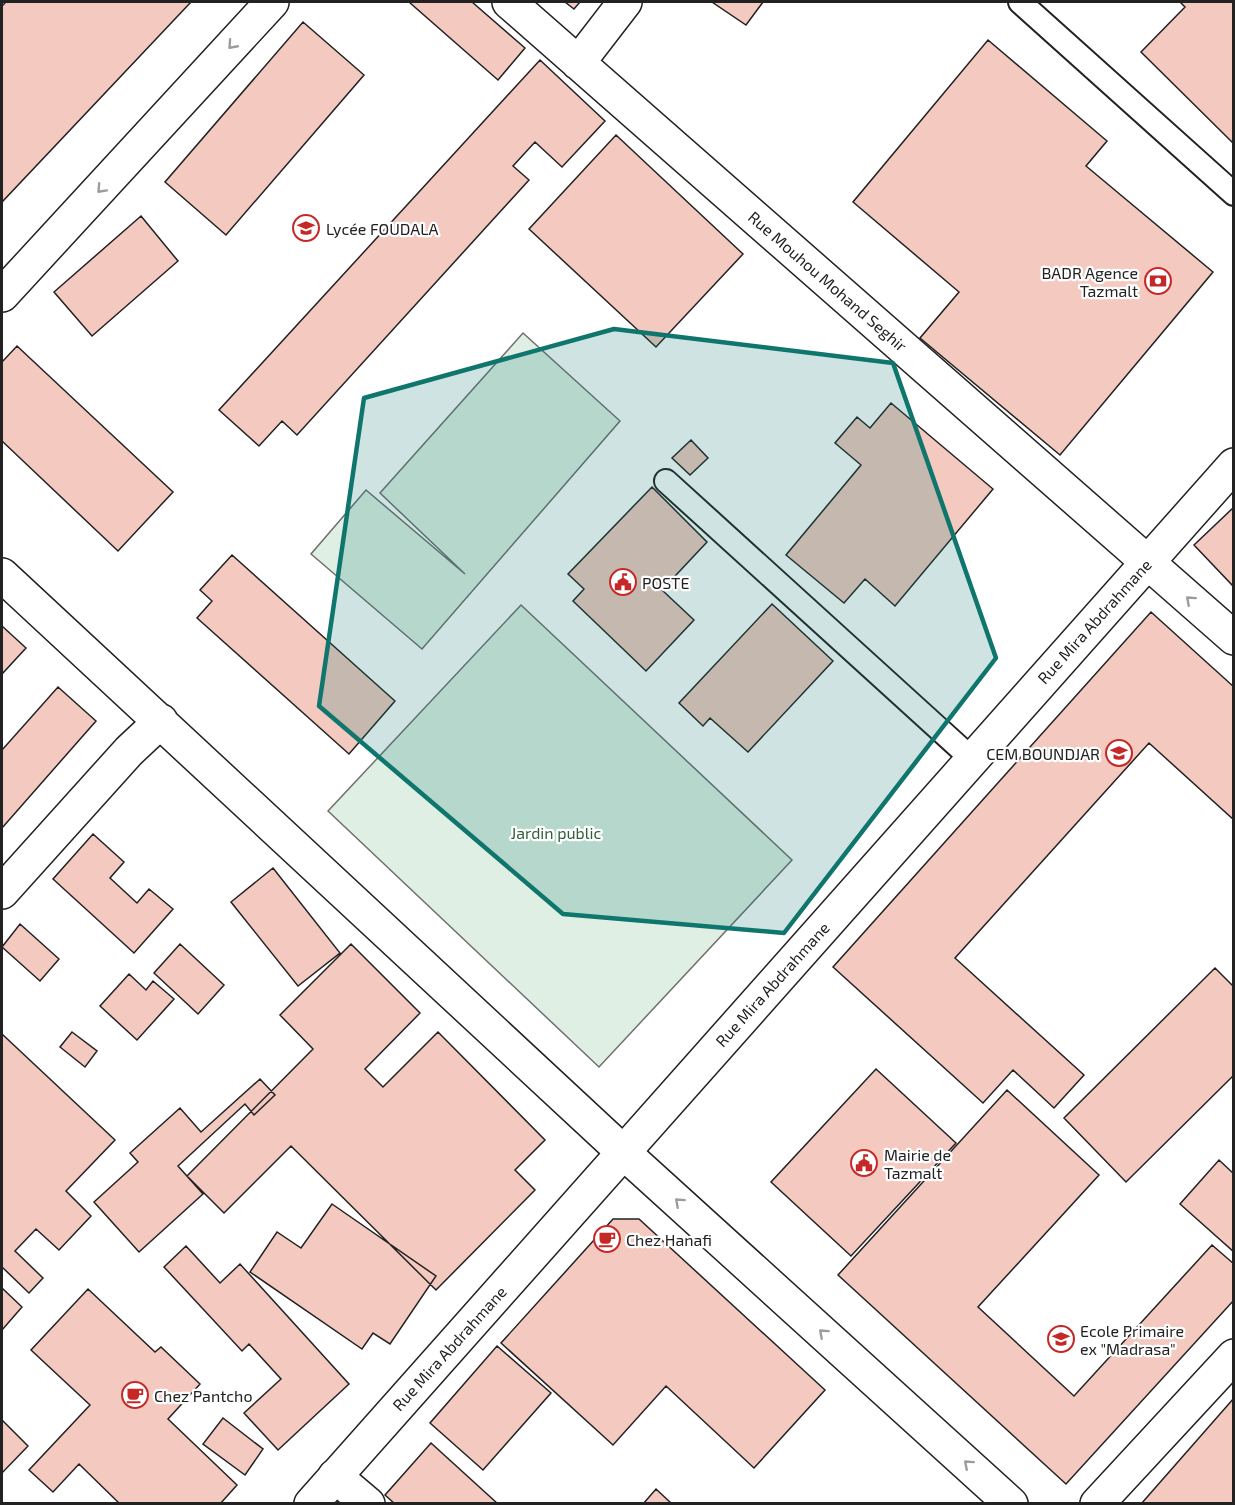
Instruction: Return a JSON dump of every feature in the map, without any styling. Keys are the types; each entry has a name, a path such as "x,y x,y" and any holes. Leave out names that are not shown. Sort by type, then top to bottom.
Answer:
{"street":[{"path":"2,295 272,2"},
{"name":"Rue Mouhou Mohand Seghir","path":"509,2 1233,638"},
{"path":"578,63 625,2"},
{"name":"Rue Mira Abdrahmane","path":"310,1503 1233,465"},
{"path":"2,575 623,1152 1011,1503"},
{"path":"2,892 129,752 161,722"},
{"path":"1097,1503 1233,1356"},
{"path":"335,1476 368,1503"}],"lane":[{"path":"1020,2 1233,194"},
{"path":"666,481 972,759"}],"highlighted area":[{"path":"614,329 893,363 996,658 784,933 563,914 319,706 364,398"}],"green space":[{"path":"523,333 620,421 422,649 311,554 366,490 465,574 380,493"},
{"name":"Jardin public","path":"521,605 792,860 599,1067 328,811"}],"building":[{"path":"6,2 191,2 2,202 2,6"},
{"path":"409,2 472,2 525,48 498,80"},
{"path":"565,2 580,2 574,9"},
{"path":"712,2 763,2 746,25"},
{"path":"1180,2 1234,2 1234,144 1141,52 1185,7"},
{"path":"303,22 364,75 226,235 165,182"},
{"path":"988,40 1107,141 1086,166 1213,272 1060,455 920,338 959,292 853,202"},
{"path":"540,60 605,121 562,167 535,142 513,166 529,180 297,435 282,421 259,446 219,410"},
{"path":"616,135 743,254 656,347 529,229"},
{"path":"141,216 178,261 92,336 54,292"},
{"path":"17,346 173,492 118,551 2,441 2,362"},
{"path":"891,403 993,489 895,606 865,579 844,603 786,555 861,465 835,443 857,417 870,428"},
{"path":"691,440 708,458 690,475 672,458"},
{"name":"POSTE","path":"652,487 707,542 662,590 694,620 646,671 573,601 584,589 568,574"},
{"path":"1234,507 1234,587 1194,545"},
{"path":"232,555 395,701 349,754 197,618 212,601 200,590"},
{"path":"772,604 833,661 748,752 710,718 703,726 679,703"},
{"path":"1151,612 1234,687 1234,820 1149,743 955,958 1084,1075 1054,1108 1013,1070 983,1103 833,967"},
{"path":"2,626 26,648 2,674"},
{"path":"58,687 96,721 2,828 2,750"},
{"path":"93,834 124,862 110,878 137,903 149,889 173,909 134,953 53,879"},
{"path":"273,868 340,953 298,986 231,902"},
{"path":"20,924 59,959 40,981 2,947"},
{"path":"180,944 224,985 198,1014 154,973"},
{"path":"351,944 420,1013 365,1069 383,1087 438,1032 545,1140 515,1170 535,1190 436,1290 291,1146 224,1213 187,1176 313,1049 280,1015"},
{"path":"1215,968 1234,987 1234,1075 1126,1182 1064,1118"},
{"path":"129,974 146,990 153,981 174,999 137,1040 100,1006"},
{"path":"72,1032 97,1051 85,1067 60,1047"},
{"path":"2,1034 115,1140 66,1191 91,1216 59,1250 36,1229 15,1251 43,1278 29,1293 2,1267"},
{"name":"Mairie de Tazmalt","path":"876,1069 956,1143 851,1256 771,1182"},
{"path":"260,1079 275,1095 254,1115 245,1104 178,1166 203,1194 139,1252 94,1202 138,1162 130,1153 180,1108 201,1132"},
{"path":"1007,1090 1099,1175 978,1307 1074,1396 1212,1245 1234,1264 1234,1300 1066,1484 838,1275"},
{"path":"1219,1160 1234,1174 1234,1252 1180,1204"},
{"path":"332,1204 436,1276 390,1344 373,1333 362,1349 250,1272 277,1232 301,1248"},
{"path":"613,1219 639,1219 825,1390 754,1468 666,1386 613,1445 501,1343"},
{"path":"186,1246 220,1283 240,1264 349,1384 278,1450 244,1413 281,1379 249,1344 242,1351 164,1267"},
{"path":"2,1288 22,1307 2,1330"},
{"name":"Chez Pantcho","path":"88,1289 155,1352 161,1347 200,1384 168,1419 237,1485 220,1504 120,1504 79,1464 53,1492 29,1470 90,1405 31,1350"},
{"path":"497,1346 551,1393 483,1470 430,1423"},
{"path":"1234,1398 1234,1504 1141,1504"},
{"path":"223,1418 263,1449 245,1475 203,1444"},
{"path":"2,1420 28,1446 2,1473"},
{"path":"431,1443 498,1504 395,1504 385,1495"},
{"path":"656,1489 672,1504 643,1504"}],"place":[{"name":"Lycée FOUDALA","path":"306,228"},
{"name":"BADR Agence Tazmalt","path":"1158,281"},
{"name":"POSTE","path":"623,582"},
{"name":"CEM BOUNDJAR","path":"1119,753"},
{"name":"Mairie de Tazmalt","path":"864,1163"},
{"name":"Chez Hanafi","path":"607,1239"},
{"name":"Ecole Primaire ex \"Madrasa\"","path":"1061,1339"},
{"name":"Chez Pantcho","path":"135,1395"}]}
